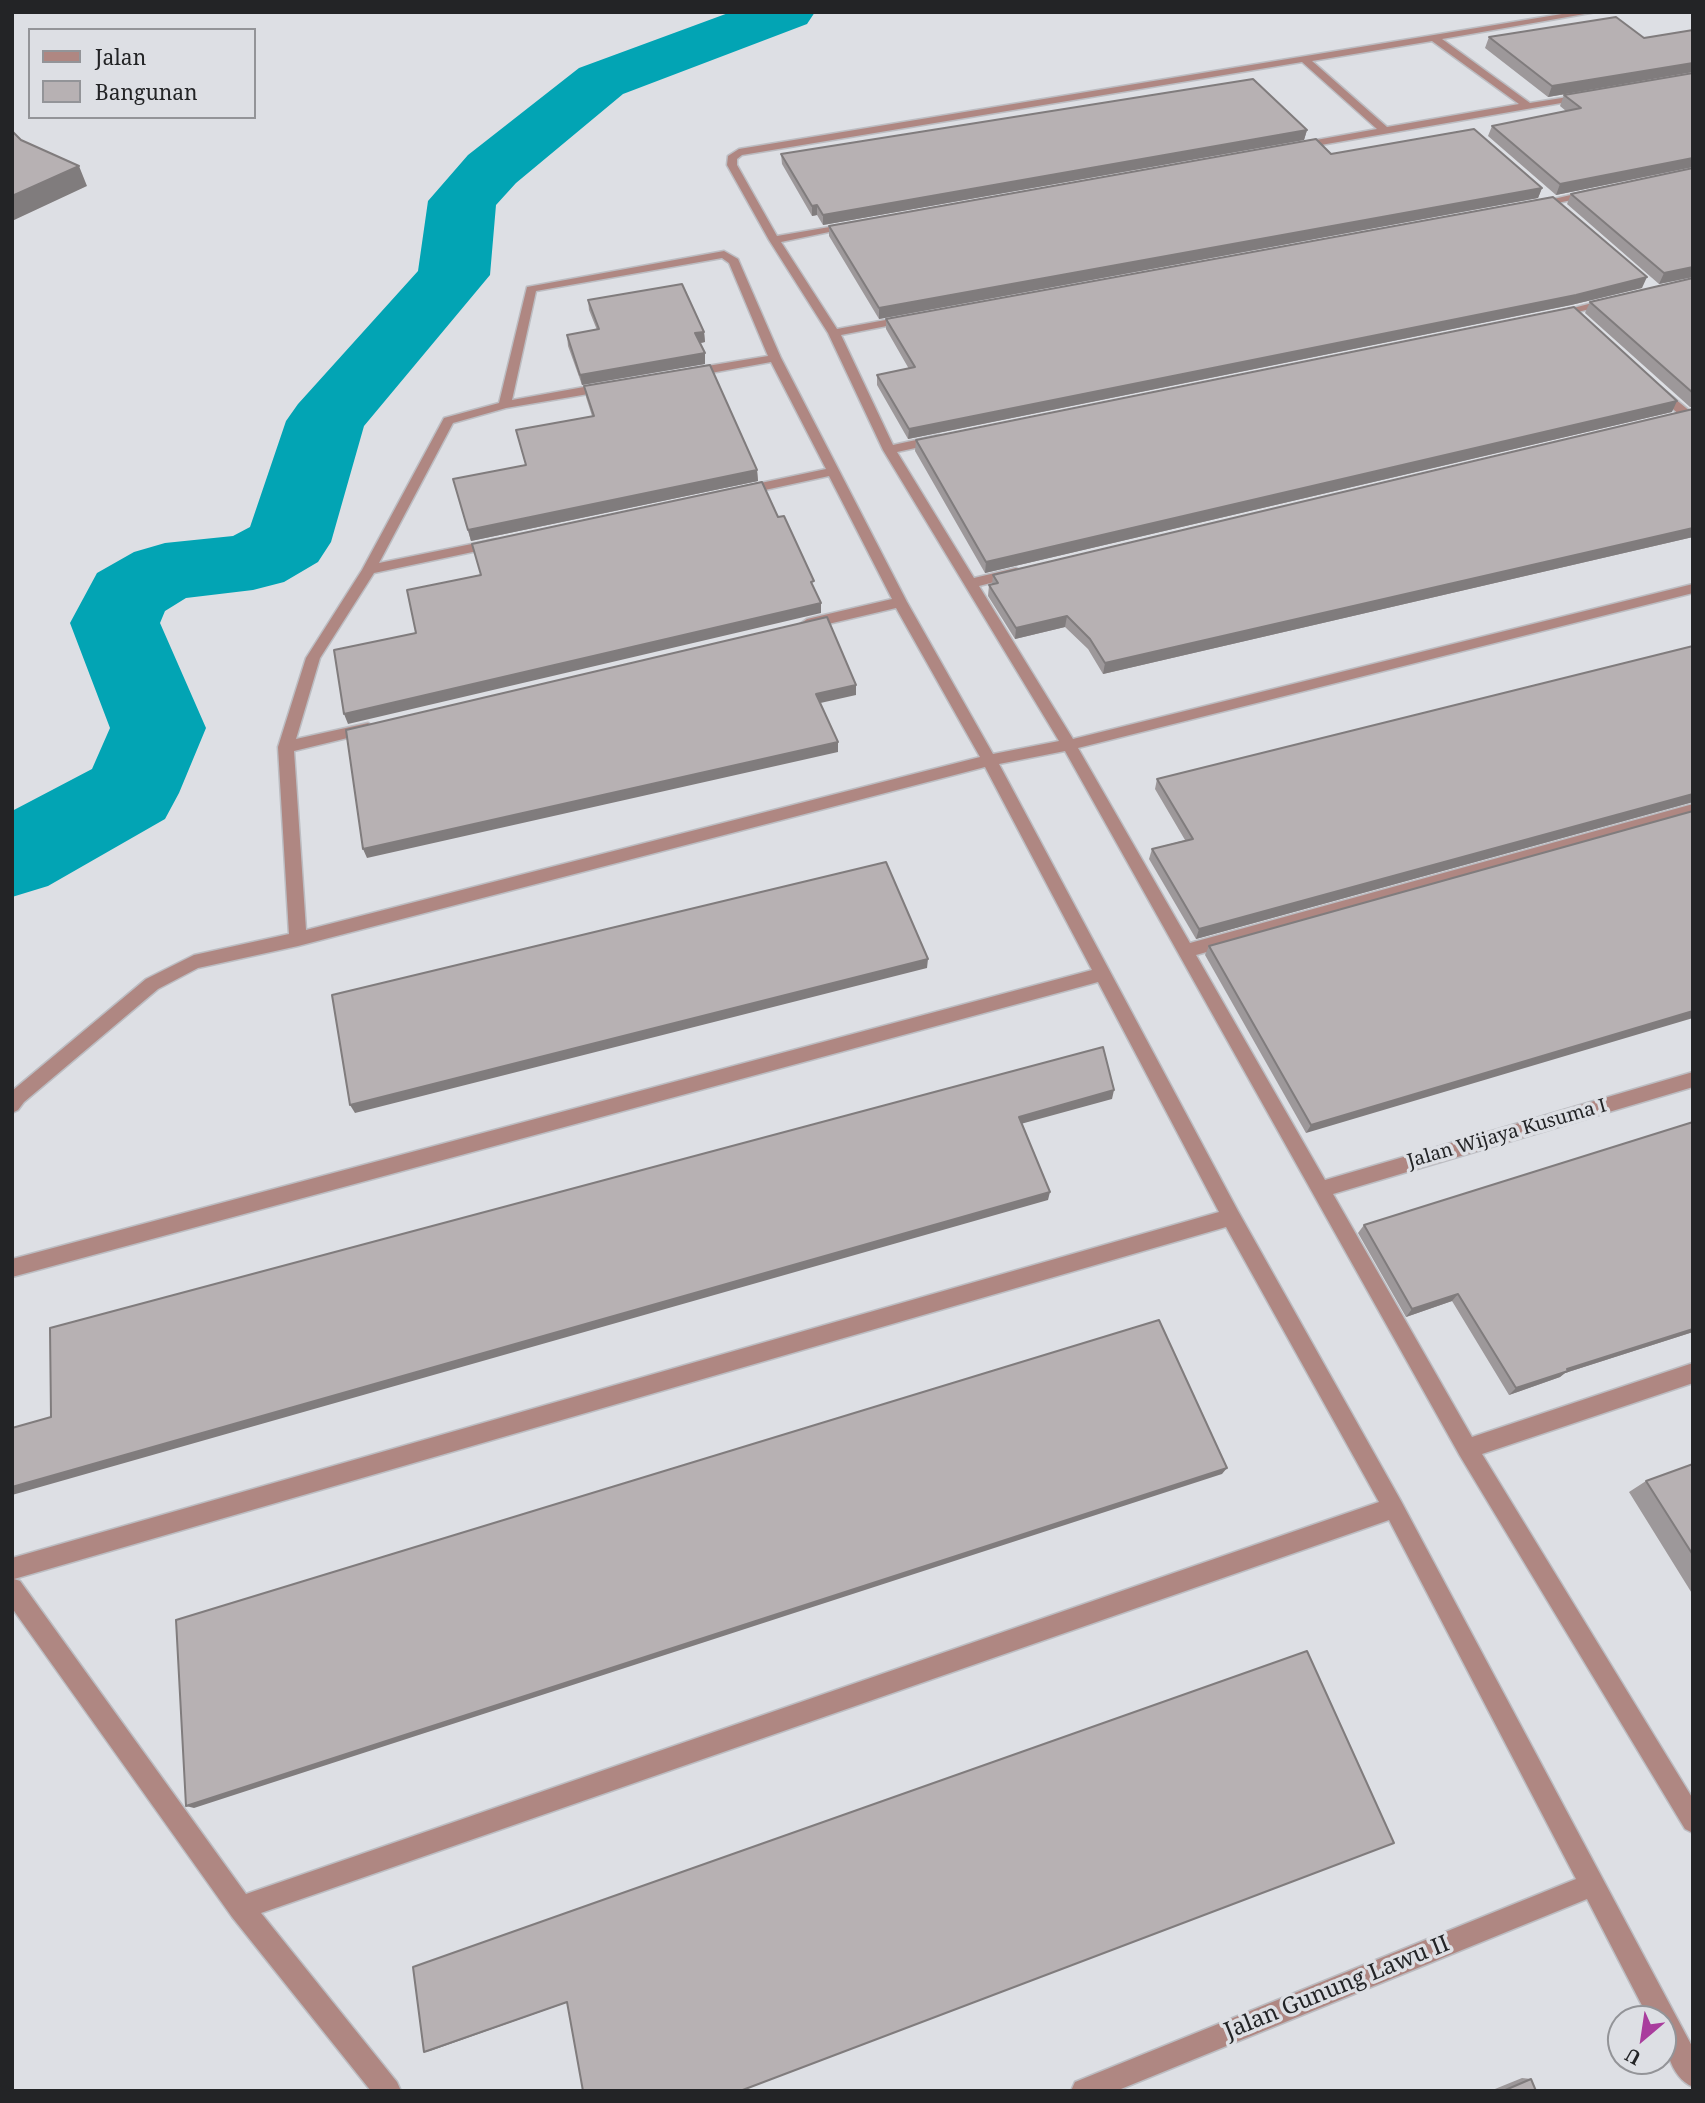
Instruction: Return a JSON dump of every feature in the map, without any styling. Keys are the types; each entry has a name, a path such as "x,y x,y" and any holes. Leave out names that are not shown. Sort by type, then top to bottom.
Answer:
{"street":[{"path":"1591,12 1306,61 739,152 732,158 732,165 774,240 834,333 889,450 1069,745 1467,1450 1693,1821"},
{"path":"1434,38 1528,106"},
{"path":"1306,61 1385,131"},
{"path":"1290,148 1596,94"},
{"path":"1456,118 1466,127"},
{"path":"1527,206 1604,190"},
{"path":"1544,192 1564,210"},
{"path":"774,240 869,223"},
{"path":"505,405 531,289 724,254 734,261 775,358 900,603 989,760 1231,1217 1394,1508 1655,2005"},
{"path":"1545,316 1577,315 1620,299"},
{"path":"834,333 916,318"},
{"path":"680,374 775,358"},
{"path":"1649,380 1684,415"},
{"path":"298,939 286,747 313,658 369,570 448,421 505,405 626,384"},
{"path":"889,450 958,436"},
{"path":"723,495 831,472"},
{"path":"369,570 505,541"},
{"path":"972,583 1026,570"},
{"path":"12,1105 18,1097 152,984 194,962 298,939 989,760 1069,745 1693,588"},
{"path":"793,628 900,603"},
{"path":"286,747 379,725"},
{"path":"1186,951 1693,810"},
{"path":"12,1268 1102,974"},
{"name":"Jalan Wijaya Kusuma I","path":"1322,1189 1693,1079"},
{"path":"12,1569 1231,1217"},
{"path":"1467,1450 1693,1373"},
{"path":"241,1908 1394,1508"},
{"path":"12,1589 241,1908 388,2091"},
{"name":"Jalan Gunung Lawu II","path":"1084,2091 1591,1885"},
{"path":"1677,2045 1693,2074"}],"building":[{"path":"1616,17 1644,38 1693,30 1693,63 1552,86 1489,37"},
{"path":"1693,73 1693,158 1560,184 1492,126 1581,108 1564,95"},
{"path":"1253,79 1307,130 823,215 817,205 812,206 781,154"},
{"path":"1474,129 1542,188 879,308 829,226 1316,139 1331,154"},
{"path":"12,131 21,140 79,166 12,196"},
{"path":"1693,168 1693,267 1664,273 1571,194"},
{"path":"1553,197 1647,277 1576,295 909,429 877,375 915,367 886,319"},
{"path":"1693,278 1693,393 1590,302"},
{"path":"682,284 704,332 695,333 705,353 580,375 567,335 599,329 588,300"},
{"path":"1574,307 1677,401 986,562 916,440"},
{"path":"710,365 757,470 468,530 453,479 526,465 516,430 594,416 584,386"},
{"path":"1693,409 1693,528 1105,663 1090,639 1067,616 1016,628 989,585 998,583 993,575"},
{"path":"762,482 778,517 784,516 814,581 811,582 821,603 344,714 334,650 416,633 407,590 481,575 472,544"},
{"path":"827,617 856,685 816,694 838,742 363,849 346,730"},
{"path":"1693,646 1693,794 1199,929 1152,849 1193,839 1157,779"},
{"path":"1693,811 1693,1011 1311,1125 1209,946"},
{"path":"886,862 928,959 350,1105 332,995"},
{"path":"1103,1047 1114,1090 1019,1117 1050,1192 12,1487 12,1428 51,1417 50,1328"},
{"path":"1693,1122 1693,1329 1516,1388 1458,1294 1412,1309 1364,1225"},
{"path":"1159,1320 1227,1468 186,1806 176,1620"},
{"path":"1693,1464 1693,1555 1646,1481"},
{"path":"1307,1651 1394,1843 740,2091 583,2091 567,2002 424,2052 413,1967"},
{"path":"1531,2079 1536,2091 1503,2091"}],"waterway":[{"path":"12,858 130,793 158,728 115,623 128,594 165,572 253,562 288,542 326,421 454,275 462,201 492,169 601,81 786,12"}]}
